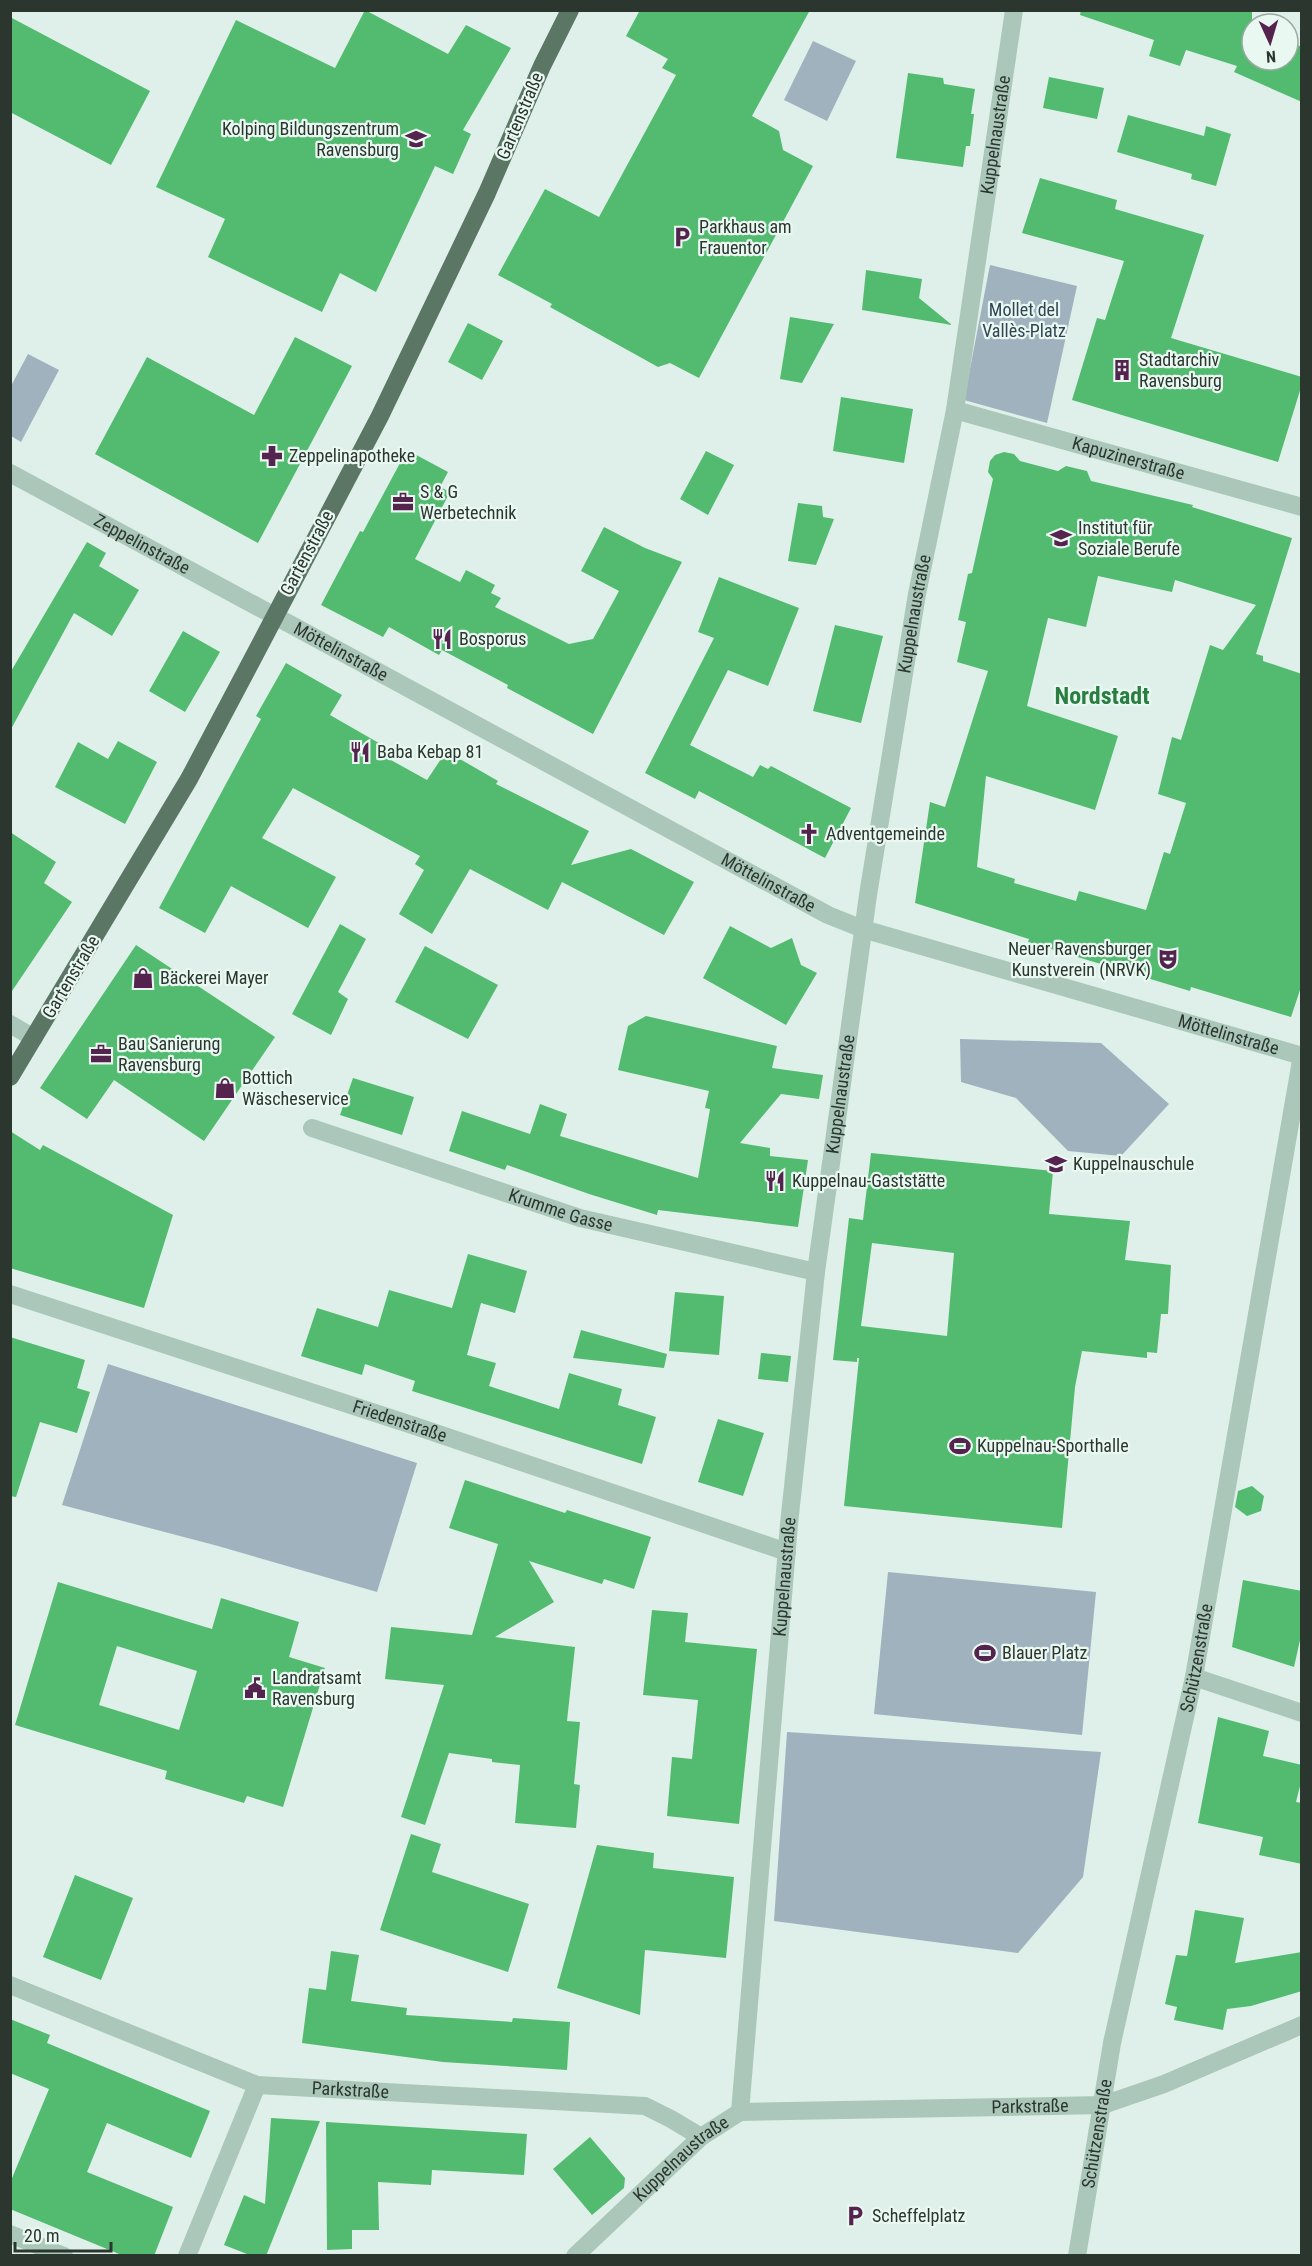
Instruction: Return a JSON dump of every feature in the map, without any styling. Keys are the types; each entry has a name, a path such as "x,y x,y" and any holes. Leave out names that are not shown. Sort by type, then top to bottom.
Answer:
{"main road":[{"name":"Gartenstraße","path":"10,1077 189,779 384,406 488,193 542,66 570,10"}],"street":[{"name":"Kuppelnaustraße","path":"575,2256 701,2138 740,2112 786,1552 816,1272 863,929 917,594 955,410 1014,10"},
{"name":"Kapuzinerstraße","path":"955,410 1302,507"},
{"name":"Zeppelinstraße","path":"10,473 233,592 274,617"},
{"name":"Möttelinstraße","path":"274,617 828,915 863,929 1302,1056"},
{"path":"10,1024 34,1038"},
{"name":"Schützenstraße","path":"1077,2256 1112,2043 1194,1677 1302,1056"},
{"name":"Krumme Gasse","path":"312,1128 580,1218 816,1272"},
{"name":"Friedenstraße","path":"10,1294 415,1426 786,1552"},
{"path":"1194,1677 1302,1713"},
{"name":"Parkstraße","path":"10,1985 256,2085 645,2106 701,2138"},
{"name":"Parkstraße","path":"740,2112 1103,2105 1164,2084 1302,2025"},
{"path":"188,2256 256,2085"},
{"path":"10,2234 64,2256"}],"green space":[{"path":"813,41 856,61 827,121 784,100"},
{"name":"Mollet del Vallès-Platz","path":"990,265 1077,286 1047,423 964,400"},
{"path":"28,354 59,370 21,442 11,436 11,386"},
{"path":"960,1039 1101,1043 1169,1104 1121,1156 1068,1151 1016,1098 961,1082"},
{"path":"108,1364 417,1463 377,1592 218,1546 62,1505"},
{"name":"Blauer Platz","path":"888,1572 1096,1592 1082,1735 874,1714"},
{"path":"787,1732 1101,1752 1083,1877 1018,1953 774,1921"}],"building":[{"path":"365,10 448,54 466,25 511,48 463,130 471,134 453,174 435,166 376,292 340,273 322,312 208,257 225,219 156,187 236,20 335,68"},
{"name":"Parkhaus am Frauentor","path":"640,10 810,10 752,116 779,131 783,150 813,166 699,378 670,363 658,367 550,307 552,304 498,275 545,189 599,217 676,75 662,68 668,59 626,36"},
{"path":"1081,10 1252,10 1252,12 1240,12 1240,72 1300,72 1300,46 1302,47 1302,102 1234,72 1237,66 1186,50 1180,66 1149,56 1154,40 1080,15"},
{"path":"10,17 150,91 111,165 10,112"},
{"path":"908,73 943,78 944,84 975,89 971,114 974,114 970,146 966,146 963,167 896,158"},
{"path":"1049,77 1104,88 1097,119 1043,108"},
{"path":"1128,115 1204,136 1206,126 1231,134 1216,186 1191,179 1192,174 1117,152"},
{"path":"1040,178 1117,200 1115,209 1204,235 1171,338 1302,377 1302,384 1278,462 1072,400 1097,318 1105,320 1124,261 1022,233"},
{"path":"866,270 922,279 919,298 952,325 862,310"},
{"path":"790,317 834,324 802,383 780,379"},
{"path":"468,323 503,341 482,380 448,362"},
{"path":"295,337 352,366 258,543 95,454 147,357 254,415"},
{"path":"841,397 913,409 904,463 833,451"},
{"path":"407,450 448,472 440,487 450,492 415,559 460,582 466,570 495,585 491,593 501,598 495,607 569,644 593,639 619,591 581,571 604,527 645,548 682,562 593,734 442,650 439,655 389,627 383,637 321,605"},
{"path":"706,451 734,465 708,515 680,499"},
{"path":"1004,452 1014,454 1020,461 1058,471 1066,466 1087,471 1091,481 1193,505 1192,507 1292,538 1256,654 1263,656 1263,661 1302,674 1302,984 1291,1017 1191,987 1190,991 1028,942 1029,939 915,903 930,802 945,807 988,671 957,662 966,622 958,620 968,574 972,573 993,479 988,472 990,461 995,455","holes":["1098,576 1172,592 1175,580 1256,605 1223,650 1210,645 1181,740 1172,737 1158,794 1186,803 1170,854 1164,852 1146,910 1079,891 1076,901 1014,883 1015,879 977,867 986,776 1095,810 1118,736 1027,706 1048,618 1086,627"]},
{"path":"798,503 822,506 823,517 834,519 816,565 788,561"},
{"path":"87,542 106,553 99,566 139,590 112,636 74,613 10,731 10,673"},
{"path":"719,577 799,608 768,686 728,670 690,745 753,777 760,765 768,769 771,766 851,808 825,858 699,791 695,799 645,773 714,638 698,632"},
{"path":"835,625 883,636 861,723 813,711"},
{"path":"183,631 220,652 185,712 149,691"},
{"path":"286,663 342,695 330,715 384,746 380,754 427,780 443,756 453,755 498,781 496,784 589,831 571,865 631,849 694,882 664,935 562,882 548,910 470,869 432,934 399,914 424,870 415,864 420,856 293,788 262,838 336,877 308,928 231,886 205,933 159,908 261,719 256,716"},
{"path":"118,741 157,762 125,824 55,787 78,742 108,759"},
{"path":"10,832 56,862 44,883 72,902 10,994"},
{"path":"340,924 366,939 338,992 348,999 331,1035 292,1014"},
{"path":"730,926 771,948 792,938 801,965 817,973 786,1025 703,978"},
{"path":"136,945 275,1037 204,1141 114,1080 87,1119 40,1088"},
{"path":"425,946 498,985 468,1039 395,1002"},
{"path":"646,1016 777,1046 772,1068 823,1075 819,1099 781,1094 740,1143 770,1148 770,1156 808,1160 798,1227 658,1210 657,1215 507,1165 505,1170 449,1151 462,1111 530,1134 540,1104 567,1114 560,1136 698,1178 710,1109 705,1108 709,1091 618,1070 628,1026"},
{"path":"353,1078 414,1097 402,1135 340,1115"},
{"path":"10,1131 40,1150 43,1145 173,1215 144,1308 10,1268"},
{"path":"871,1153 1053,1171 1049,1214 1130,1221 1125,1260 1171,1265 1168,1314 1161,1314 1157,1353 1147,1352 1147,1358 1082,1351 1075,1387 1062,1528 844,1506 859,1358 857,1362 833,1360 849,1218 863,1220","holes":["872,1243 954,1253 947,1336 861,1326"]},
{"path":"468,1254 527,1271 515,1313 481,1303 467,1355 496,1363 489,1386 559,1409 569,1373 622,1389 618,1405 656,1417 642,1464 412,1391 415,1381 365,1364 362,1375 301,1356 317,1308 378,1327 389,1290 452,1308"},
{"path":"675,1292 724,1296 719,1355 669,1351"},
{"path":"581,1330 667,1354 664,1368 573,1358"},
{"path":"10,1337 85,1360 77,1388 90,1392 77,1433 40,1422 16,1497 10,1496"},
{"path":"761,1353 791,1356 788,1382 758,1379"},
{"path":"718,1419 764,1433 743,1496 698,1482"},
{"path":"465,1480 565,1513 567,1510 651,1537 634,1589 604,1579 602,1584 529,1561 554,1602 495,1637 575,1647 567,1721 580,1722 574,1784 580,1785 576,1828 515,1823 520,1765 449,1753 425,1825 401,1817 444,1685 385,1679 391,1627 472,1635 498,1544 449,1528"},
{"path":"1252,1486 1264,1496 1261,1511 1247,1516 1235,1507 1238,1491"},
{"path":"1243,1580 1302,1591 1302,1631 1294,1667 1232,1647"},
{"name":"Landratsamt Ravensburg","path":"58,1582 212,1629 221,1598 299,1622 289,1657 325,1668 283,1807 247,1796 244,1803 165,1779 167,1771 15,1725","holes":["117,1646 197,1671 179,1730 99,1705"]},
{"path":"652,1610 688,1613 685,1642 757,1649 739,1824 667,1816 672,1757 692,1759 698,1700 643,1695"},
{"path":"1218,1717 1269,1731 1263,1756 1302,1765 1302,1778 1296,1802 1302,1803 1302,1864 1259,1855 1263,1837 1198,1823"},
{"path":"411,1834 441,1844 432,1872 529,1904 508,1972 380,1930"},
{"path":"597,1845 654,1853 653,1868 734,1877 726,1958 645,1950 640,2015 557,1988"},
{"path":"75,1875 133,1898 101,1980 43,1957"},
{"path":"1195,1910 1244,1918 1235,1963 1302,1952 1302,1991 1251,2006 1227,2009 1223,2030 1174,2020 1177,2007 1165,2004 1176,1955 1187,1956"},
{"path":"331,1951 359,1955 351,2001 407,2008 406,2015 512,2022 513,2018 570,2022 567,2070 443,2062 302,2043 309,1988 326,1990"},
{"path":"10,2019 50,2035 47,2043 210,2111 191,2158 107,2123 87,2172 173,2207 154,2256 124,2256 10,2209 10,2183 49,2089 10,2073"},
{"path":"271,2118 320,2121 266,2256 252,2256 224,2245 244,2195 265,2204"},
{"path":"326,2122 527,2134 524,2175 432,2170 431,2185 378,2182 379,2230 352,2230 352,2249 327,2250"},
{"path":"590,2137 625,2178 624,2188 592,2215 553,2169"}],"place":[{"name":"Kolping Bildungszentrum Ravensburg","path":"416,139"},
{"name":"Parkhaus am Frauentor","path":"682,237"},
{"name":"Stadtarchiv Ravensburg","path":"1122,370"},
{"name":"Zeppelinapotheke","path":"272,456"},
{"name":"S & G Werbetechnik","path":"403,502"},
{"name":"Institut für Soziale Berufe","path":"1061,538"},
{"name":"Bosporus","path":"442,639"},
{"name":"Baba Kebap 81","path":"360,752"},
{"name":"Adventgemeinde","path":"809,834"},
{"name":"Neuer Ravensburger Kunstverein (NRVK)","path":"1168,959"},
{"name":"Bäckerei Mayer","path":"143,978"},
{"name":"Bau Sanierung Ravensburg","path":"101,1054"},
{"name":"Bottich Wäscheservice","path":"225,1088"},
{"name":"Kuppelnauschule","path":"1056,1164"},
{"name":"Kuppelnau-Gaststätte","path":"775,1181"},
{"name":"Kuppelnau-Sporthalle","path":"960,1446"},
{"name":"Blauer Platz","path":"985,1653"},
{"name":"Landratsamt Ravensburg","path":"255,1688"},
{"name":"Scheffelplatz","path":"855,2216"}],"district":[{"name":"Nordstadt","path":"1102,696"}]}
